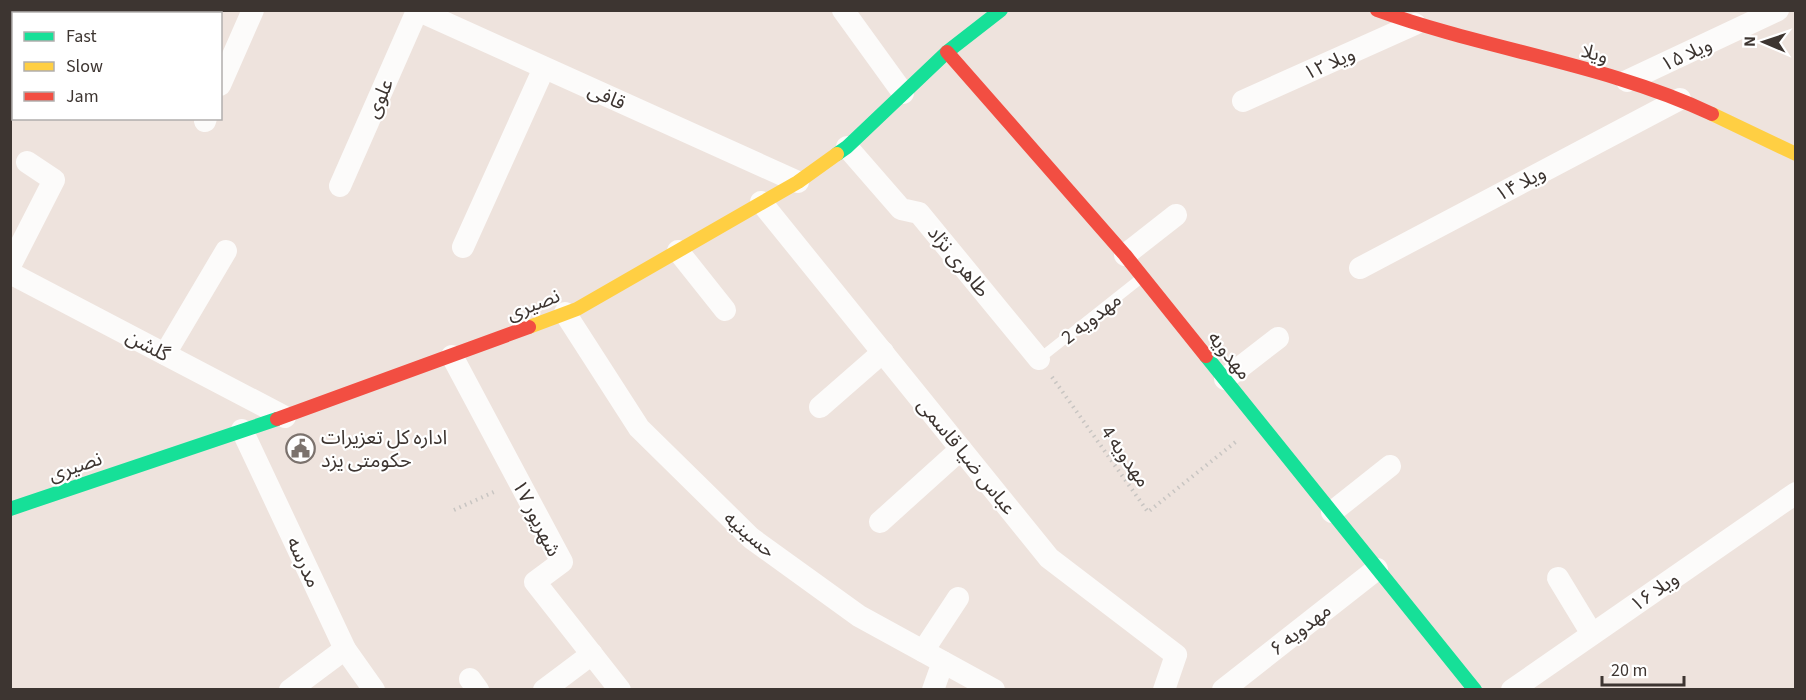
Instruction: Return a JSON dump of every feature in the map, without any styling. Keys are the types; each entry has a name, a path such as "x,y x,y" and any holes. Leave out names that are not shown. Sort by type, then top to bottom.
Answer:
{"street":[{"path":"222,80 253,10"},
{"path":"843,10 903,93"},
{"name":"نصیری","path":"10,509 285,417 577,309 798,182 848,147 947,52 1001,10"},
{"name":"ویلا","path":"1377,10 1415,24 1627,81 1680,99 1796,154"},
{"name":"ویلا ۱۵","path":"1627,81 1778,10"},
{"name":"قافی","path":"417,11 798,182"},
{"name":"علوی","path":"340,186 417,11"},
{"name":"ویلا ۱۲","path":"1242,101 1415,24"},
{"name":"مهدویه","path":"947,52 1125,255 1475,690"},
{"path":"463,247 544,68"},
{"name":"ویلا ۱۴","path":"1360,268 1680,99"},
{"name":"طاهری نژاد","path":"848,147 901,209 919,213 1039,359"},
{"path":"10,266 54,180 27,162"},
{"name":"عباس ضیا قاسمی","path":"761,202 1049,558 1176,655 1164,690"},
{"path":"1125,255 1176,215"},
{"path":"165,354 226,251"},
{"path":"678,251 725,310"},
{"name":"گلشن","path":"10,273 285,417"},
{"name":"حسینیه","path":"565,313 639,428 751,538 859,616 994,690"},
{"path":"1225,379 1278,338"},
{"path":"820,407 883,352"},
{"name":"۱۷ شهریور","path":"452,356 562,562 535,582 620,690"},
{"name":"مدرسه","path":"242,430 345,649 374,690"},
{"path":"880,522 961,449"},
{"path":"1332,512 1390,466"},
{"name":"ویلا ۱۶","path":"1512,690 1796,494"},
{"name":"مهدویه ۶","path":"1223,690 1377,568"},
{"path":"1558,578 1592,634"},
{"path":"922,651 958,598"},
{"path":"290,690 345,649"},
{"path":"544,690 592,654"},
{"path":"933,690 943,662"}],"lane":[{"name":"مهدویه 2","path":"1039,359 1142,277"}],"path":[{"name":"مهدویه 4","path":"1039,359 1148,512 1259,423"},
{"path":"454,510 519,481"}],"traffic: fast":[{"path":"837,154 947,52 1001,10"},
{"path":"1206,356 1475,690"},
{"path":"10,509 277,419"}],"traffic: slow":[{"path":"1712,114 1796,154"},
{"path":"529,327 577,309 798,182 837,154"}],"traffic: jam":[{"path":"1377,10 1461,36 1630,82 1712,114"},
{"path":"947,52 1125,255 1206,356"},
{"path":"277,419 529,327"}],"place":[{"name":"اداره کل تعزیرات حکومتی یزد","path":"300,449"}]}
